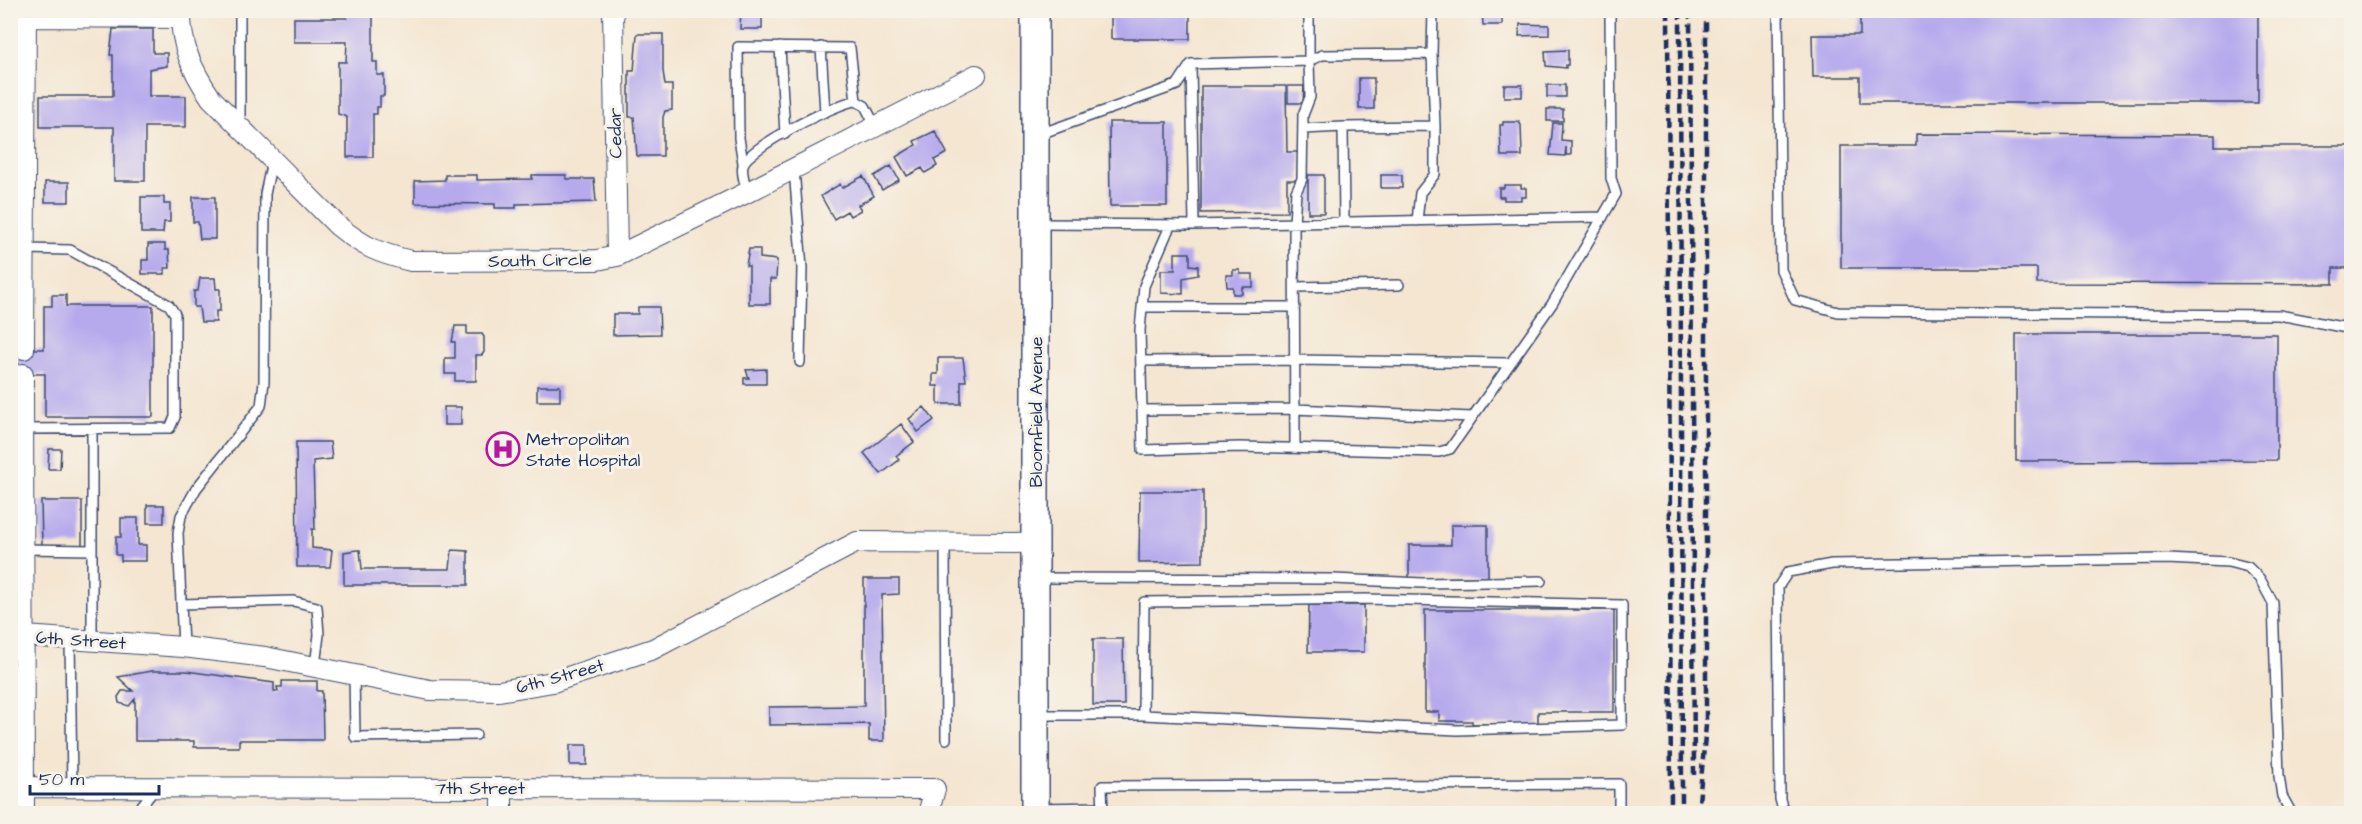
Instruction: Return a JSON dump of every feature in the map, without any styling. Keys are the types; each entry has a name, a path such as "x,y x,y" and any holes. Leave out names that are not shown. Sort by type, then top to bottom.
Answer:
{"main road":[{"name":"Bloomfield Avenue","path":"1035,10 1035,811"}],"street":[{"name":"Cedar","path":"613,10 617,256"},
{"path":"24,349 20,14 181,14"},
{"name":"South Circle","path":"181,14 184,49 195,75 211,98 345,232 360,244 386,255 411,261 597,260 617,256 794,169 976,75"},
{"path":"23,374 24,429 17,460 24,549 24,813"},
{"name":"6th Street","path":"25,636 183,647 315,665 430,690 499,691 553,682 653,649 857,542 1036,543"},
{"name":"7th Street","path":"24,787 935,789 928,813"},
{"path":"502,788 502,813"}],"lane":[{"path":"240,10 240,126"},
{"path":"1295,448 1294,223 1296,192 1302,179 1303,115 1310,97 1309,10"},
{"path":"1417,221 1420,193 1435,174 1433,10"},
{"path":"1170,226 1156,264 1144,286 1142,307 1143,450 1240,447 1439,452 1450,449 1552,304 1616,194 1611,178 1610,10"},
{"path":"1778,10 1781,270 1795,300 1838,312 2278,315 2352,329"},
{"path":"748,192 743,175 739,138 738,47 850,48 856,101"},
{"path":"780,47 785,134"},
{"path":"821,47 825,112"},
{"path":"1191,64 1309,61 1322,55 1432,54"},
{"path":"1035,135 1178,85 1191,64"},
{"path":"1191,64 1194,225"},
{"path":"743,163 753,152 844,102 856,101 865,106 876,127"},
{"path":"1303,129 1435,126"},
{"path":"1343,128 1344,222"},
{"path":"183,647 178,532 181,516 196,489 261,406 264,382 265,194 272,159"},
{"path":"794,169 802,268 800,362"},
{"path":"1035,224 1170,226 1603,217"},
{"path":"24,249 70,250 169,305 174,314 175,417 170,428 24,429"},
{"path":"1295,287 1399,285"},
{"path":"1142,307 1295,307"},
{"path":"1142,361 1295,360 1509,363"},
{"path":"1143,410 1295,409 1471,417"},
{"path":"92,429 92,641"},
{"path":"945,543 946,739"},
{"path":"24,549 92,550"},
{"path":"1784,813 1780,799 1778,586 1788,572 1833,564 2167,559 2228,562 2248,567 2260,579 2273,603 2279,776 2282,796 2292,813"},
{"path":"1036,578 1333,579 1423,583 1541,581"},
{"path":"1035,715 1143,715 1457,730 1622,725 1622,605 1365,599 1144,602 1143,715"},
{"path":"181,604 293,602 318,607 319,635 315,665"},
{"path":"70,639 72,787"},
{"path":"354,673 355,737 476,735"},
{"path":"1035,811 1103,810 1102,786 1618,784 1619,813"},
{"path":"135,813 156,787"}],"building":[{"path":"347,10 373,10 373,62 377,62 377,75 384,75 384,96 380,96 380,107 377,107 377,114 373,114 373,157 347,157 347,117 338,114 338,62 346,62 347,42 294,42 294,18 347,18"},
{"path":"741,10 762,10 762,29 740,29"},
{"path":"1111,10 1190,10 1190,39 1111,39"},
{"path":"1482,10 1502,10 1502,25 1483,25"},
{"path":"1860,10 2258,10 2258,103 1860,103 1860,77 1813,77 1812,35 1860,35"},
{"path":"2277,10 2316,10 2316,14 2277,14"},
{"path":"1520,24 1549,25 1549,35 1519,36"},
{"path":"113,29 153,29 153,53 167,53 167,66 149,69 149,96 186,96 186,127 145,127 145,181 114,181 114,127 40,127 40,96 113,96 113,55 110,55"},
{"path":"637,34 663,34 663,71 665,85 672,85 672,110 665,111 663,117 663,156 637,156 634,117 629,117 629,71 634,71"},
{"path":"1568,50 1566,68 1546,66 1545,51"},
{"path":"1359,78 1374,78 1374,109 1359,109"},
{"path":"1504,85 1522,85 1522,97 1504,97"},
{"path":"1547,85 1565,85 1565,97 1547,97"},
{"path":"1201,86 1286,86 1287,152 1300,152 1300,180 1287,180 1287,212 1201,213"},
{"path":"1288,86 1304,86 1303,103 1288,103"},
{"path":"1547,109 1563,109 1563,121 1547,121"},
{"path":"1109,122 1167,122 1167,206 1110,206"},
{"path":"1503,122 1519,122 1521,125 1522,156 1501,156 1500,125 1503,125"},
{"path":"1553,123 1562,123 1561,140 1571,141 1571,155 1566,155 1566,147 1565,156 1550,155"},
{"path":"935,131 947,153 934,160 937,166 925,173 922,168 907,176 896,157 916,145 914,141"},
{"path":"1916,134 2215,135 2215,146 2352,146 2352,268 2333,268 2333,284 2037,283 2037,268 1841,268 1841,146 1916,146"},
{"path":"891,166 899,180 882,190 874,176"},
{"path":"445,175 477,175 477,180 532,179 532,175 566,175 566,179 594,179 596,202 516,204 516,208 495,208 495,204 415,203 415,181 445,180"},
{"path":"1308,175 1324,175 1324,213 1308,213"},
{"path":"1381,175 1402,175 1402,188 1381,188"},
{"path":"863,176 874,196 858,205 861,210 850,216 847,211 834,219 821,196 840,184 842,188"},
{"path":"45,182 69,182 69,202 45,202"},
{"path":"1504,185 1521,185 1521,188 1526,188 1526,197 1521,197 1521,200 1504,200 1504,197 1499,197 1499,188 1504,188"},
{"path":"141,197 164,197 164,204 170,204 170,222 164,222 163,233 141,233"},
{"path":"193,197 215,197 215,239 200,239 198,222 193,222"},
{"path":"148,244 165,244 165,250 169,250 170,268 165,268 165,274 142,274 142,260 148,260"},
{"path":"749,249 760,249 760,258 777,260 776,279 770,279 770,304 749,304 749,266 746,266"},
{"path":"1175,253 1190,253 1190,265 1198,266 1198,275 1183,278 1183,294 1161,293 1161,270 1175,270"},
{"path":"1233,270 1240,270 1240,274 1253,274 1253,287 1242,287 1242,294 1233,294 1233,287 1227,287 1226,275 1233,275"},
{"path":"200,278 215,278 216,289 220,289 220,311 216,311 216,322 201,322 199,307 194,307 194,291 198,291"},
{"path":"52,295 66,295 66,306 153,306 153,417 45,417 45,374 10,374 10,349 44,349 44,306 52,306"},
{"path":"638,307 659,307 660,334 613,335 613,314 638,314"},
{"path":"455,326 467,326 467,334 482,334 484,337 484,352 482,355 476,355 476,381 455,381 455,374 445,374 445,358 455,358 455,342 452,342"},
{"path":"2016,334 2277,334 2277,460 2016,461"},
{"path":"938,358 963,358 966,381 961,381 961,404 938,404 938,386 933,386 933,374 938,374"},
{"path":"766,369 766,384 744,384 744,378 749,378 746,370"},
{"path":"537,386 560,386 560,401 537,401"},
{"path":"444,407 461,407 461,425 444,425"},
{"path":"924,407 934,420 918,432 909,419"},
{"path":"901,424 914,442 896,456 899,460 881,474 864,453"},
{"path":"296,442 330,442 332,459 313,461 315,529 312,529 312,548 332,550 330,567 297,567"},
{"path":"49,449 61,449 60,469 48,469"},
{"path":"1140,491 1203,491 1203,562 1139,563"},
{"path":"41,501 82,501 82,545 42,545"},
{"path":"147,505 164,505 164,523 147,523"},
{"path":"121,518 138,518 138,545 146,545 146,561 121,561 121,555 116,555 116,537 121,537"},
{"path":"1451,525 1488,525 1488,577 1409,578 1409,545 1451,545"},
{"path":"360,550 362,569 450,569 452,550 468,551 468,585 344,585 344,552"},
{"path":"864,579 899,579 899,594 882,595 884,741 869,741 869,724 769,725 769,707 864,706"},
{"path":"1309,605 1364,605 1364,652 1308,652"},
{"path":"1425,610 1614,610 1614,712 1538,712 1538,724 1472,724 1472,721 1439,721 1439,712 1425,712"},
{"path":"1093,639 1123,639 1124,705 1093,705"},
{"path":"152,671 186,671 274,683 274,691 278,691 277,687 282,687 282,681 317,681 317,691 322,691 323,740 239,740 239,747 194,747 194,741 135,741 135,699 129,706 119,703 118,697 122,691 133,691 118,677"},
{"path":"570,745 587,745 587,765 570,765"}],"railway":[{"path":"1668,10 1671,814"},
{"path":"1680,10 1682,814"},
{"path":"1690,10 1694,778"},
{"path":"1698,814 1706,725 1706,10"}],"place":[{"name":"Metropolitan State Hospital","path":"503,449"}]}
